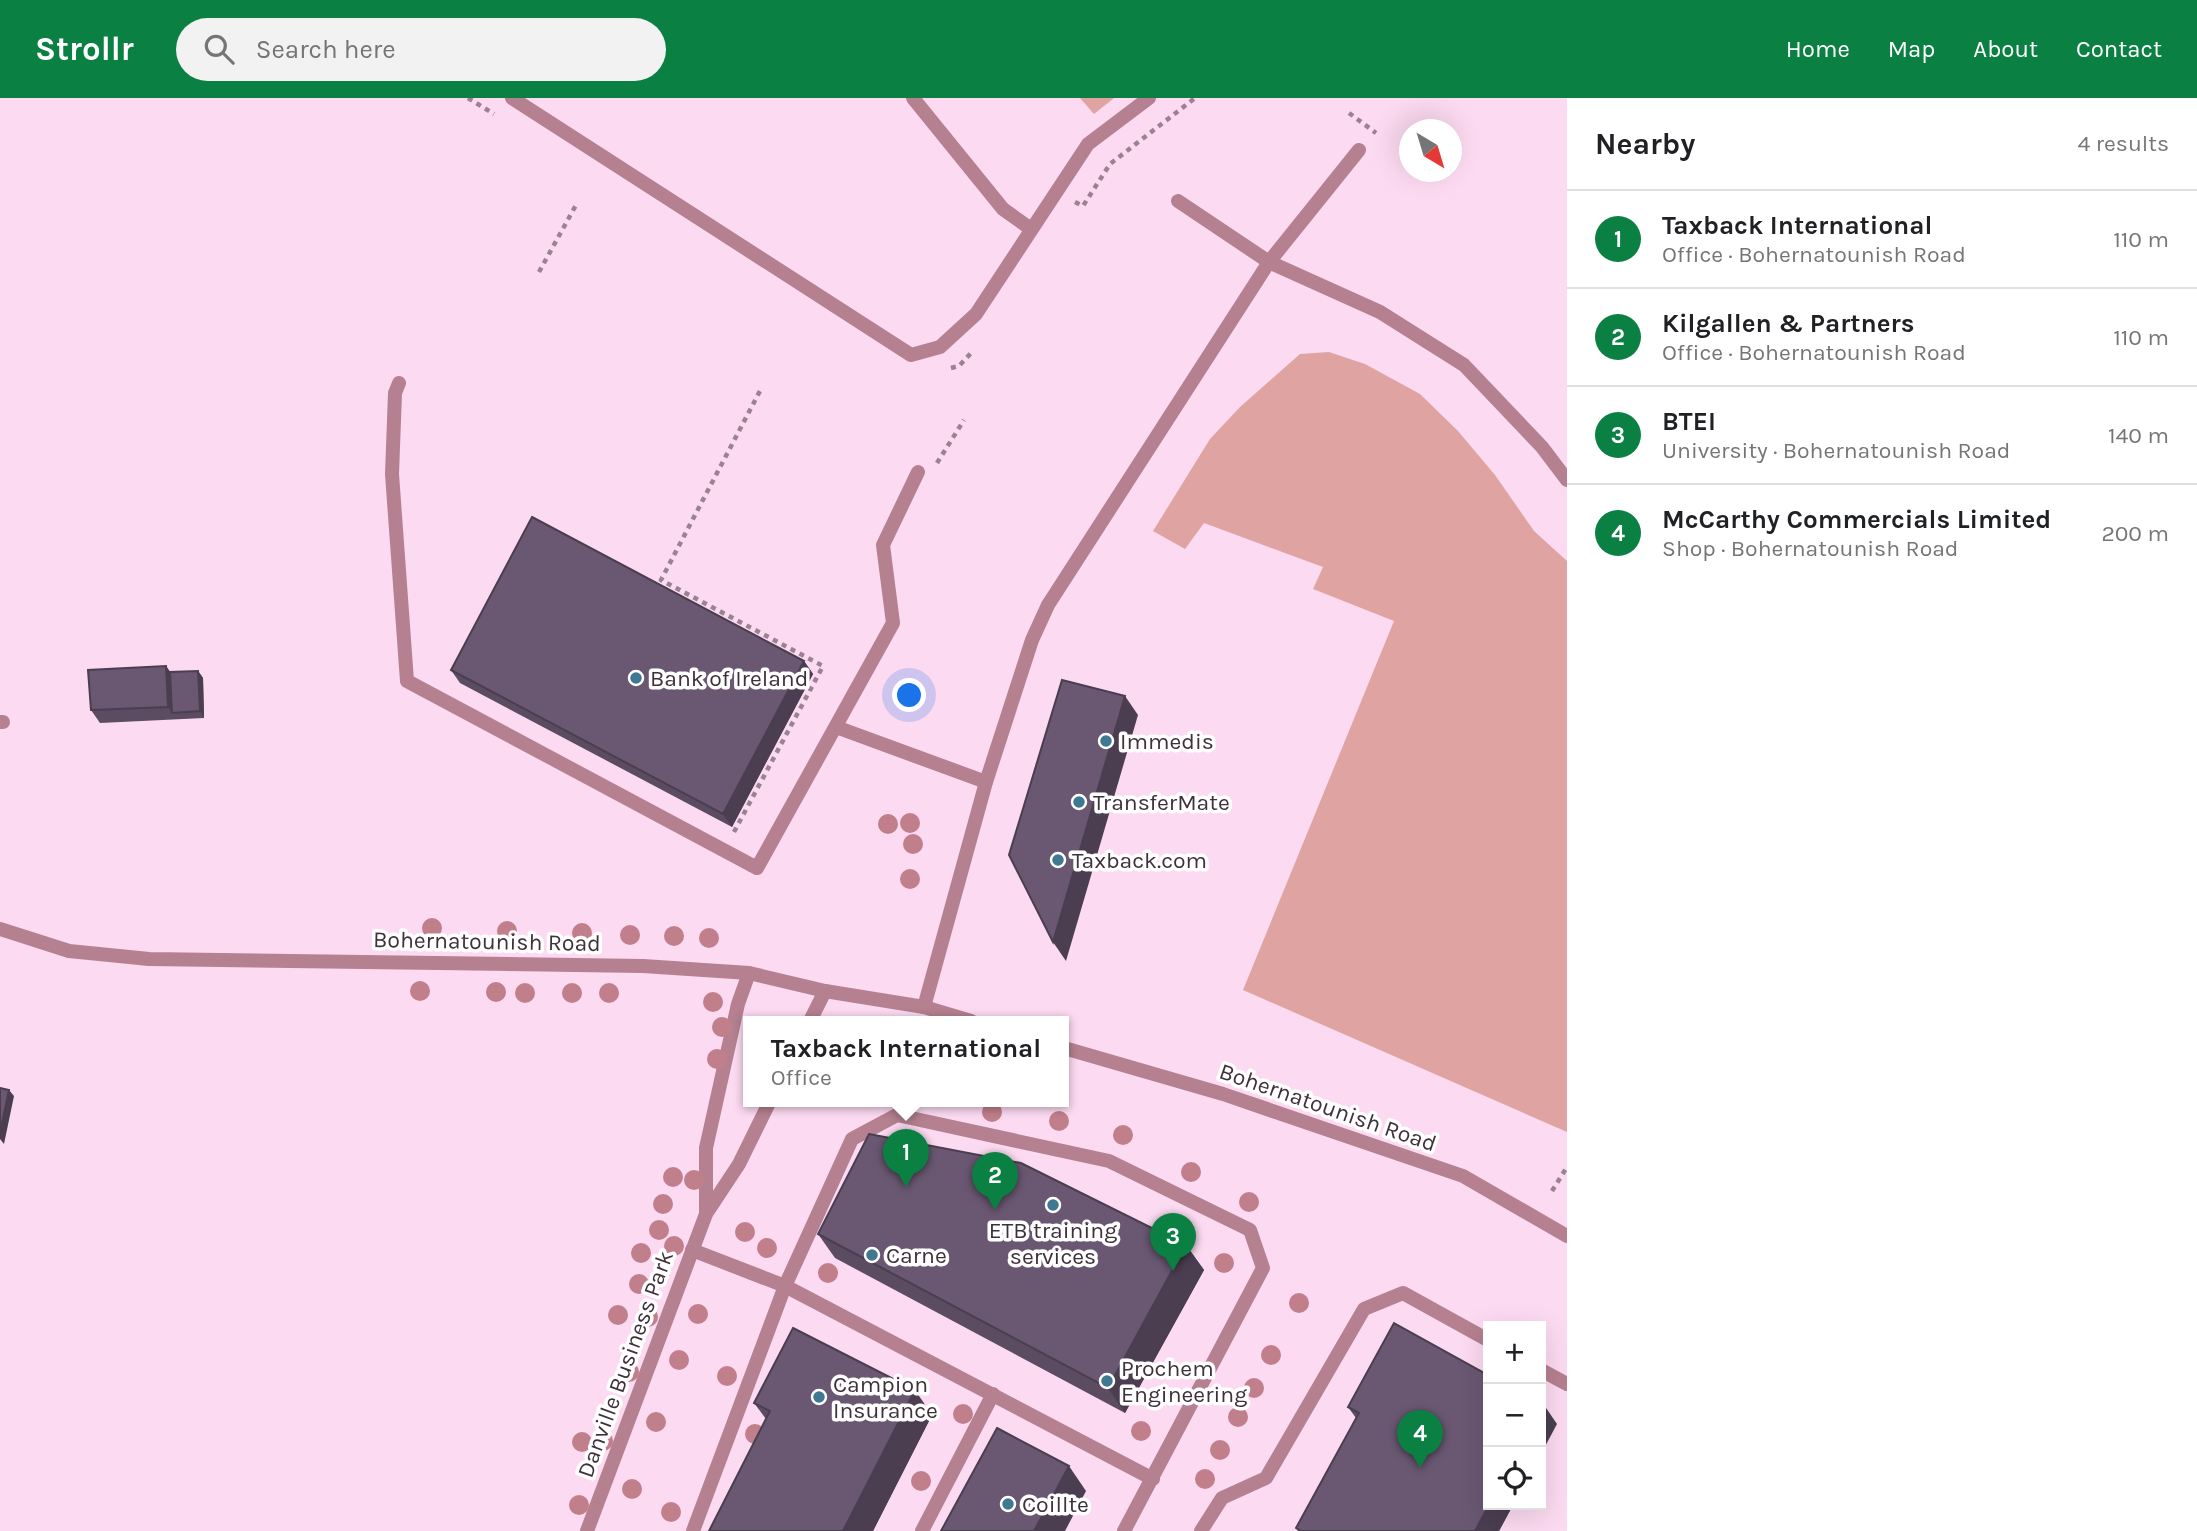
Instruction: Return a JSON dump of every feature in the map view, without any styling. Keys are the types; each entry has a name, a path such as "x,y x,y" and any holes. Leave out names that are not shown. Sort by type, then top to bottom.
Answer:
{"street":[{"path":"512,98 911,355 940,347 976,314 1088,144 1149,98"},
{"path":"913,98 1003,209 1031,229"},
{"path":"924,1007 986,782 1031,640 1048,605 1269,262 1359,150"},
{"path":"1178,201 1269,262 1380,312 1464,365 1542,447 1567,480"},
{"path":"399,383 395,393 392,474 407,681 757,868 893,623 883,545 918,472"},
{"path":"835,727 986,782"},
{"name":"Bohernatounish Road","path":"0,929 69,951 149,959 643,966 749,973 825,991 924,1007 954,1016"},
{"name":"Danville Business Park","path":"706,1214 706,1147 738,1004 749,973"},
{"path":"812,1016 825,991"},
{"name":"Bohernatounish Road","path":"1069,1050 1223,1094 1464,1176 1567,1236"},
{"name":"Danville Business Park","path":"587,1531 706,1214 739,1164 767,1107"},
{"path":"693,1531 785,1286 852,1139 897,1115 1109,1161 1250,1230 1263,1268 1124,1531"},
{"path":"692,1250 785,1286 1153,1479"},
{"path":"1201,1531 1222,1498 1266,1478 1364,1309 1403,1293 1483,1337"},
{"path":"1546,1373 1567,1384"},
{"path":"922,1531 993,1394"}],"path":[{"path":"468,98 503,120"},
{"path":"1067,213 1075,201 1083,206 1110,164 1195,98"},
{"path":"539,272 576,205"},
{"path":"948,369 959,366 974,349"},
{"path":"724,851 823,666 661,580 761,389"},
{"path":"946,449 964,420"},
{"path":"1552,1191 1567,1167"}],"shaded area":[{"path":"1080,98 1114,98 1094,114"},
{"path":"1329,352 1365,364 1420,394 1458,431 1495,475 1534,531 1567,561 1567,1132 1243,990 1394,621 1313,589 1323,567 1204,523 1185,549 1153,531 1210,439 1240,407 1300,354"}],"building":[{"name":"Bank of Ireland","path":"532,517 804,661 723,814 451,670"},
{"path":"166,666 168,707 91,710 88,670"},
{"path":"198,671 200,711 172,713 170,672"},
{"path":"1062,680 1125,696 1053,942 1009,855"},
{"path":"0,1088 9,1090 0,1133"},
{"path":"869,1134 1021,1163 1186,1245 1108,1388 818,1234"},
{"path":"1394,1323 1483,1372 1483,1510 1486,1510 1475,1531 1301,1531 1296,1528 1359,1413 1348,1407"},
{"path":"793,1328 915,1390 843,1531 709,1531 770,1411 754,1403"},
{"path":"997,1428 1069,1466 1034,1531 941,1531"}],"place":[{"name":"Bank of Ireland","path":"636,678"},
{"name":"Immedis","path":"1106,741"},
{"name":"TransferMate","path":"1079,802"},
{"name":"Taxback.com","path":"1058,860"},
{"name":"Taxback International","path":"906,1187"},
{"name":"ETB training services","path":"1053,1205"},
{"name":"Kilgallen & Partners","path":"995,1210"},
{"name":"Carne","path":"872,1255"},
{"name":"BTEI","path":"1173,1271"},
{"name":"Prochem Engineering","path":"1107,1381"},
{"name":"Campion Insurance","path":"819,1397"},
{"name":"McCarthy Commercials Limited","path":"1420,1468"},
{"name":"Coillte","path":"1008,1504"}]}
